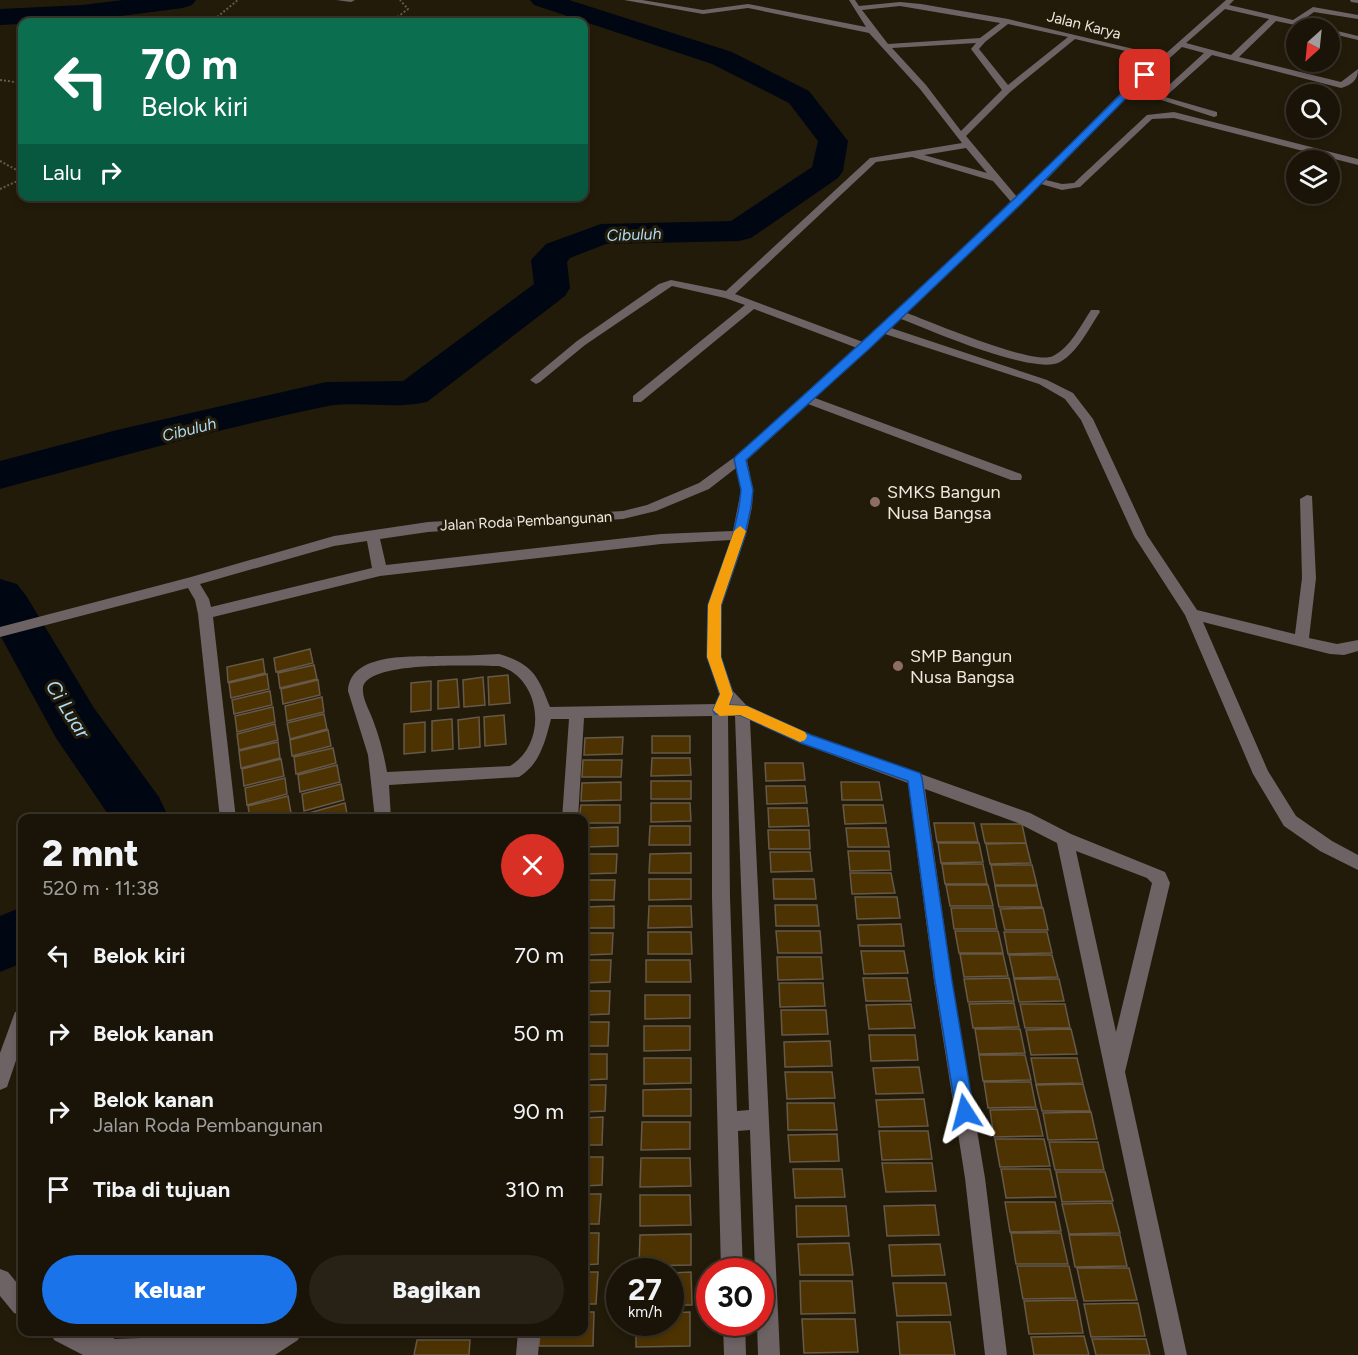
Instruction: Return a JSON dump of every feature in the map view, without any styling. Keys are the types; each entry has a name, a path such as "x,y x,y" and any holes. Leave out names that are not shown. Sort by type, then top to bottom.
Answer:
{"street":[{"path":"340,0 351,0"},
{"path":"628,0 703,12 748,6"},
{"path":"715,0 872,31"},
{"path":"851,0 872,31 1017,203"},
{"path":"1353,0 1358,1"},
{"path":"1226,3 1286,21"},
{"name":"Jalan Roda Pembangunan","path":"0,632 191,582 308,548 428,527 623,515 651,508 704,486 740,459 865,347 1040,181 1162,58 1226,3"},
{"name":"Jalan Karya","path":"856,8 909,4 1008,21 1162,58"},
{"path":"1301,18 1313,9 1358,17"},
{"path":"1233,58 1275,19"},
{"path":"1007,90 975,53 975,49 982,40 1008,21"},
{"path":"1340,34 1358,38"},
{"path":"961,136 1007,90 1074,36"},
{"path":"886,46 982,40"},
{"path":"1179,44 1341,85 1348,82 1358,70"},
{"path":"1210,52 1159,98 1234,120"},
{"path":"1040,181 1062,187 1077,185 1150,117 1161,115 1196,120 1358,162"},
{"path":"728,295 873,160 968,145"},
{"path":"909,153 997,179"},
{"path":"536,380 581,343 668,284 678,283 728,295 865,347"},
{"path":"637,399 752,305"},
{"path":"898,314 983,345 1044,362 1058,358 1075,341 1095,312"},
{"path":"882,329 1043,382 1069,396 1087,418 1141,536 1192,614 1261,774 1290,821 1326,846 1358,862"},
{"path":"806,399 1016,477"},
{"path":"732,1258 721,897 723,702 714,657 715,605 739,535 747,490 740,459"},
{"path":"1301,641 1309,578 1307,499"},
{"path":"372,535 380,571"},
{"path":"206,614 380,571 661,539 739,535"},
{"path":"191,582 202,599 206,614 227,814"},
{"path":"1192,614 1331,649 1352,648 1358,645"},
{"path":"382,779 513,772 525,767 531,758 544,712 529,674 513,663 499,660 392,663 375,667 357,680 354,689 382,779 383,814"},
{"path":"544,712 578,714 723,702 806,739 1024,818 1065,839 1153,873 1159,877 1161,883 1116,1070"},
{"path":"742,710 769,1355"},
{"path":"570,814 578,714"},
{"path":"915,778 943,981 975,1178 996,1355"},
{"path":"1065,839 1176,1355"},
{"path":"0,1080 18,1029"},
{"path":"728,1121 759,1120"},
{"path":"0,1280 18,1300"},
{"path":"78,1336 102,1342 274,1344 285,1336"},
{"path":"527,1355 529,1336"},
{"path":"734,1336 735,1355"}],"path":[{"path":"215,18 238,0"},
{"path":"398,18 408,9 400,0"},
{"path":"0,80 18,82"},
{"path":"0,161 18,171"},
{"path":"0,189 18,181"}],"building":[{"path":"310,649 313,663 276,672 274,658"},
{"path":"263,659 265,673 228,682 227,667"},
{"path":"314,665 317,679 280,688 278,673"},
{"path":"267,674 269,689 231,698 229,683"},
{"path":"508,675 510,703 489,705 488,677"},
{"path":"483,677 485,705 464,707 463,680"},
{"path":"457,679 459,707 438,709 438,681"},
{"path":"318,680 320,695 283,704 281,689"},
{"path":"431,681 431,710 411,712 411,683"},
{"path":"270,691 272,705 234,714 232,700"},
{"path":"322,697 324,712 287,721 285,706"},
{"path":"273,707 275,722 237,732 235,716"},
{"path":"324,714 327,729 290,739 287,723"},
{"path":"504,715 506,744 485,746 484,717"},
{"path":"479,717 480,747 459,749 458,720"},
{"path":"452,719 453,749 432,751 432,721"},
{"path":"425,722 425,752 404,754 404,724"},
{"path":"275,724 278,740 239,750 237,734"},
{"path":"328,730 331,746 292,756 290,740"},
{"path":"652,736 690,736 690,753 652,753"},
{"path":"623,737 622,754 584,755 585,738"},
{"path":"278,742 280,758 241,768 239,751"},
{"path":"333,748 336,763 296,774 294,757"},
{"path":"652,758 690,758 691,775 651,776"},
{"path":"281,759 284,776 244,786 242,769"},
{"path":"583,760 622,760 621,777 582,777"},
{"path":"765,763 803,763 805,780 766,781"},
{"path":"337,765 340,782 300,792 298,775"},
{"path":"285,778 287,794 247,805 245,788"},
{"path":"651,781 691,781 691,799 651,799"},
{"path":"621,782 621,800 581,801 582,783"},
{"path":"841,782 879,782 882,800 842,800"},
{"path":"341,784 344,800 304,811 302,794"},
{"path":"766,786 805,786 807,803 767,804"},
{"path":"288,796 291,813 249,814 248,806"},
{"path":"345,803 347,814 305,814"},
{"path":"651,803 690,803 691,821 651,822"},
{"path":"581,805 620,805 620,823 588,823 588,814 580,814"},
{"path":"843,805 883,805 886,823 845,824"},
{"path":"768,808 807,808 809,826 769,827"},
{"path":"934,823 974,823 978,842 937,842"},
{"path":"981,824 1022,824 1026,843 985,843"},
{"path":"650,826 690,826 690,845 649,845"},
{"path":"618,827 618,846 588,847 588,828"},
{"path":"846,828 886,828 889,847 848,847"},
{"path":"768,830 809,830 810,849 769,849"},
{"path":"938,843 979,843 983,862 941,863"},
{"path":"1026,843 1031,863 990,864 986,844"},
{"path":"848,851 889,851 891,870 850,871"},
{"path":"770,852 810,852 812,871 771,872"},
{"path":"691,853 691,873 649,873 650,854"},
{"path":"588,854 617,854 616,873 588,874"},
{"path":"942,864 983,864 987,884 945,884"},
{"path":"991,865 1032,865 1037,885 995,885"},
{"path":"850,873 891,873 895,893 852,894"},
{"path":"649,879 691,879 691,899 649,900"},
{"path":"773,879 814,879 816,899 774,899"},
{"path":"588,880 615,880 614,900 588,900"},
{"path":"946,885 988,885 993,906 950,906"},
{"path":"995,886 1037,886 1042,907 999,907"},
{"path":"855,897 897,897 900,918 857,919"},
{"path":"775,905 817,905 819,926 776,926"},
{"path":"614,906 614,928 588,928 588,907"},
{"path":"649,906 691,906 692,927 648,928"},
{"path":"951,908 993,908 997,929 954,929"},
{"path":"1043,908 1048,930 1005,930 1000,909"},
{"path":"901,924 904,946 860,946 858,925"},
{"path":"776,931 820,931 822,953 778,953"},
{"path":"955,931 998,931 1003,953 959,953"},
{"path":"648,932 691,932 692,954 648,954"},
{"path":"1004,932 1047,932 1052,953 1008,954"},
{"path":"588,933 613,933 612,954 588,955"},
{"path":"861,951 904,951 908,973 864,974"},
{"path":"960,954 1003,954 1008,976 964,977"},
{"path":"1009,955 1052,955 1058,977 1014,978"},
{"path":"777,957 821,957 823,979 778,980"},
{"path":"588,960 611,960 610,982 588,983"},
{"path":"646,960 690,960 691,982 646,982"},
{"path":"863,978 907,978 911,1001 866,1001"},
{"path":"1009,978 1014,1001 968,1002 964,979"},
{"path":"1014,979 1059,979 1064,1001 1019,1002"},
{"path":"779,983 823,983 825,1006 780,1007"},
{"path":"588,991 610,991 609,1014 588,1015"},
{"path":"645,995 690,995 690,1018 645,1019"},
{"path":"1014,1003 1019,1027 973,1028 969,1004"},
{"path":"911,1004 915,1028 869,1029 866,1005"},
{"path":"1020,1004 1065,1004 1070,1028 1025,1028"},
{"path":"781,1010 826,1010 828,1034 782,1035"},
{"path":"588,1022 609,1022 608,1046 588,1046"},
{"path":"644,1026 690,1026 690,1050 644,1051"},
{"path":"975,1029 1020,1029 1025,1053 979,1054"},
{"path":"1071,1029 1077,1054 1031,1055 1026,1030"},
{"path":"869,1035 915,1035 918,1060 871,1061"},
{"path":"830,1041 832,1066 785,1067 784,1042"},
{"path":"588,1054 607,1054 607,1079 588,1080"},
{"path":"979,1055 1025,1055 1031,1080 983,1081"},
{"path":"644,1058 691,1058 691,1083 644,1084"},
{"path":"1031,1058 1077,1058 1083,1083 1036,1084"},
{"path":"919,1067 923,1093 876,1094 873,1068"},
{"path":"785,1072 832,1072 835,1098 787,1099"},
{"path":"984,1082 1031,1082 1036,1107 988,1108"},
{"path":"1083,1084 1090,1111 1042,1111 1036,1085"},
{"path":"588,1085 606,1085 605,1111 588,1112"},
{"path":"691,1089 691,1116 643,1116 643,1090"},
{"path":"924,1099 928,1126 879,1127 876,1100"},
{"path":"787,1103 834,1103 837,1130 788,1130"},
{"path":"1037,1109 1043,1136 994,1137 990,1110"},
{"path":"1091,1112 1097,1139 1048,1140 1043,1113"},
{"path":"603,1117 602,1145 588,1145 588,1118"},
{"path":"642,1122 690,1122 690,1149 641,1150"},
{"path":"879,1131 928,1131 932,1159 882,1160"},
{"path":"837,1134 839,1161 790,1162 788,1135"},
{"path":"995,1139 1044,1139 1050,1166 1000,1167"},
{"path":"1049,1142 1098,1142 1104,1170 1055,1170"},
{"path":"588,1157 603,1157 602,1185 588,1186"},
{"path":"641,1158 690,1158 691,1186 640,1187"},
{"path":"882,1163 932,1163 936,1191 886,1192"},
{"path":"793,1169 842,1169 845,1197 795,1198"},
{"path":"1001,1169 1050,1169 1056,1197 1006,1198"},
{"path":"1056,1172 1105,1172 1113,1201 1062,1202"},
{"path":"588,1194 601,1194 599,1224 588,1224"},
{"path":"640,1195 690,1195 691,1225 640,1226"},
{"path":"1005,1202 1055,1202 1061,1231 1010,1232"},
{"path":"1112,1203 1120,1233 1069,1234 1062,1204"},
{"path":"935,1205 939,1235 887,1236 884,1206"},
{"path":"796,1206 846,1206 849,1236 797,1237"},
{"path":"588,1233 599,1233 598,1264 588,1265"},
{"path":"1011,1233 1061,1233 1068,1264 1016,1264"},
{"path":"691,1234 691,1265 684,1265 684,1258 639,1258 640,1235"},
{"path":"1069,1235 1120,1235 1127,1266 1075,1267"},
{"path":"849,1243 853,1275 800,1275 798,1244"},
{"path":"940,1244 945,1275 892,1276 889,1245"},
{"path":"1017,1266 1069,1266 1076,1298 1023,1299"},
{"path":"1077,1268 1129,1268 1137,1300 1084,1301"},
{"path":"588,1272 598,1272 596,1304 588,1304"},
{"path":"684,1272 691,1272 692,1305 684,1305"},
{"path":"800,1281 852,1281 855,1313 801,1314"},
{"path":"893,1283 946,1283 951,1315 897,1316"},
{"path":"1077,1300 1083,1333 1029,1334 1024,1301"},
{"path":"1138,1303 1145,1336 1091,1337 1084,1304"},
{"path":"588,1312 594,1312 593,1346 539,1346 540,1336 588,1336"},
{"path":"684,1312 690,1312 690,1346 636,1347 636,1336 684,1336"},
{"path":"802,1319 855,1319 858,1352 804,1353"},
{"path":"897,1322 950,1322 955,1355 900,1355"},
{"path":"416,1336 470,1336 416,1337"},
{"path":"1084,1336 1089,1355 1034,1355 1031,1337"},
{"path":"1092,1339 1146,1339 1150,1355 1096,1355"},
{"path":"417,1340 470,1340 469,1355 414,1355"}],"waterway":[{"name":"Ci Luar","path":"0,17 82,13 183,0"},
{"name":"Cibuluh","path":"0,475 117,443 326,394 413,393 552,288 549,260 558,251 601,234 739,231 827,171 833,141 799,97 722,58 543,0"},
{"name":"Ci Luar","path":"0,596 10,609 75,723 139,814"},
{"name":"Ci Luar","path":"0,944 18,937"}],"slow traffic":[{"path":"740,531 715,605 714,657 726,694 720,710 742,710 800,736"}],"place":[{"name":"SMKS Bangun Nusa Bangsa","path":"875,502"},
{"name":"SMP Bangun Nusa Bangsa","path":"898,666"}],"route":[{"path":"965,1112 943,981 915,778 806,739 742,710 720,710 726,694 714,657 715,605 739,535 745,507 747,490 740,459 865,347 1017,203 1145,75"}]}
